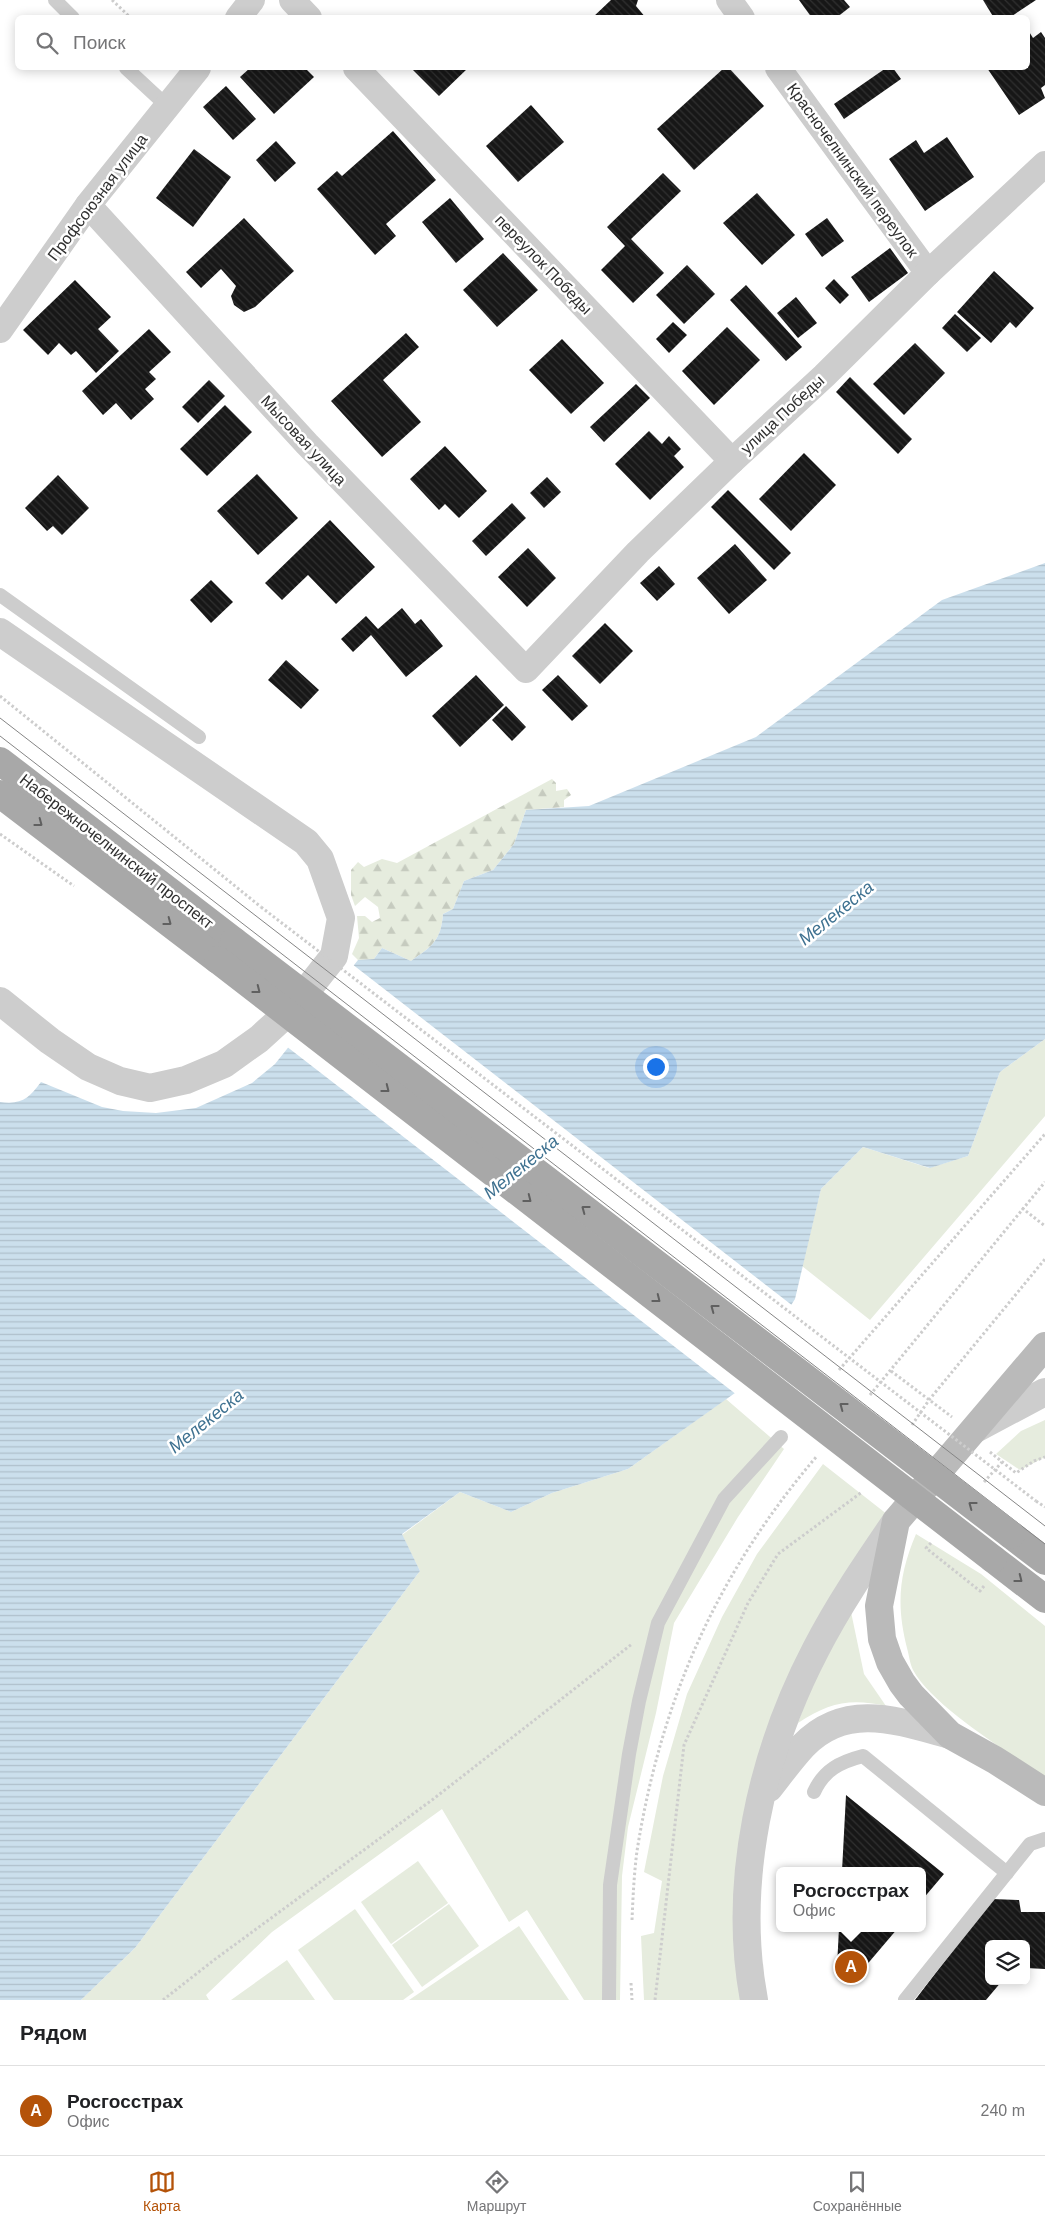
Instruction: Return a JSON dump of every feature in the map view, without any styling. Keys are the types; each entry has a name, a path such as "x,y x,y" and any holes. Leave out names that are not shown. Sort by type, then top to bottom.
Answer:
{"main road":[{"name":"Набережночелнинский проспект","path":"0,761 226,951"},
{"name":"Набережночелнинский проспект","path":"0,794 226,951"},
{"path":"226,951 1045,1561"},
{"path":"226,951 991,1570 1045,1599"},
{"path":"1045,1346 896,1521 879,1606 882,1639 890,1662 902,1683 950,1735 995,1760 1045,1792"}],"street":[{"path":"240,15 252,0"},
{"path":"292,0 306,15"},
{"path":"729,0 740,15"},
{"name":"Профсоюзная улица","path":"0,330 88,205 196,70"},
{"name":"переулок Победы","path":"358,70 732,461"},
{"name":"Красночелнинский переулок","path":"779,70 928,273"},
{"name":"улица Победы","path":"526,670 638,552 824,376 928,273 1045,164"},
{"name":"Мысовая улица","path":"88,205 307,444 526,670"},
{"path":"0,632 306,842 320,859 341,918 334,956 293,1008 259,1039 224,1064 186,1080 150,1088 120,1081 88,1067 50,1041 0,1001"},
{"path":"972,1431 1045,1392"},
{"path":"754,2000 748,1967 748,1879 761,1797 786,1714 816,1649 856,1580 896,1521"},
{"path":"761,1797 804,1745 828,1728 848,1720 866,1718 890,1719 950,1735"}],"lane":[{"path":"55,0 70,15"},
{"path":"128,70 167,106"},
{"path":"0,595 198,737"},
{"path":"609,2000 610,1885 629,1754 639,1701 658,1623 724,1499 781,1437"},
{"path":"814,1792 819,1780 827,1771 849,1760 863,1756 1007,1873"},
{"path":"905,2000 1030,1844 1045,1839"}],"path":[{"path":"112,0 128,15"},
{"path":"0,696 261,907 1045,1507"},
{"path":"0,834 55,875"},
{"path":"832,1378 1045,1134"},
{"path":"865,1401 1045,1182"},
{"path":"1022,1208 1045,1226"},
{"path":"908,1431 929,1400 1045,1259"},
{"path":"631,1927 637,1853 652,1776 669,1712 685,1668 713,1610 748,1547 819,1454"},
{"path":"655,2000 684,1746 748,1603 778,1554 870,1486"},
{"path":"926,1548 980,1591 991,1570"},
{"path":"163,2000 214,1960 432,1800 658,1623"},
{"path":"631,1982 632,2000"}],"green space":[{"path":"552,779 556,783 556,791 567,789 571,795 564,800 564,807 526,810 514,844 493,870 464,881 453,909 443,914 438,937 430,947 411,961 382,948 374,959 358,960 352,954 359,938 357,916 365,916 372,922 380,918 378,907 365,897 355,906 351,895 351,870 358,862 364,867 382,859 397,863"},
{"path":"1045,1039 1045,1116 870,1320 802,1266 821,1189 863,1147 929,1168 968,1156 1000,1072"},
{"path":"726,1399 784,1449 738,1517 674,1623 656,1713 628,1827 622,1876 620,2000 584,2000 527,1910 509,1922 442,1809 272,1932 206,1995 209,2000 81,2000 135,1948 420,1571 402,1535 460,1492 511,1512 552,1493 628,1469"},
{"path":"1045,1420 1045,1457 1020,1470 996,1454 1021,1431"},
{"path":"823,1464 888,1515 760,1763 749,2000 644,2000 641,1936 654,1933 662,1881 644,1872 663,1776 687,1694 722,1617 757,1554"},
{"path":"916,1534 981,1574 1045,1626 1045,1778 955,1714 937,1699 913,1670 901,1618 901,1590 906,1563"},
{"path":"851,1612 864,1674 886,1706 861,1702 840,1704 820,1711 798,1723 810,1689"},
{"path":"418,1861 448,1903 391,1944 361,1902"},
{"path":"449,1904 479,1946 422,1987 392,1945"},
{"path":"355,1909 414,1992 403,2000 334,2000 298,1950"},
{"path":"519,1926 569,2000 409,2000"},
{"path":"287,1960 315,2000 231,2000"}],"water":[{"name":"Мелекеска","path":"1045,563 1045,1039 1000,1072 968,1156 930,1168 863,1147 821,1189 795,1299 735,1393 628,1469 552,1493 511,1512 460,1492 402,1534 420,1571 135,1948 81,2000 0,2000 0,1102 8,1103 24,1099 41,1082 102,1107 123,1111 156,1113 196,1108 252,1083 275,1064 358,960 374,959 382,948 411,961 430,947 438,937 443,914 453,909 464,881 493,870 514,844 526,810 589,806 756,737 942,600"}],"pier":[{"path":"352,964 793,1306 737,1395 286,1046"}],"building":[{"path":"611,0 638,0 636,6 644,15 595,15"},
{"path":"799,0 844,0 850,7 840,15 810,15"},
{"path":"983,0 1036,0 1014,15 992,15"},
{"path":"1041,32 1045,38 1045,85 1041,88 1045,98 1019,115 988,70 1030,70 1030,33 1033,38"},
{"path":"248,70 307,70 314,77 274,114 240,77"},
{"path":"413,70 466,70 439,96"},
{"path":"722,70 731,70 764,106 694,170 657,129"},
{"path":"883,70 894,70 901,79 844,119 834,104"},
{"path":"226,86 256,119 233,140 203,107"},
{"path":"531,105 564,142 518,182 486,146"},
{"path":"393,131 436,180 386,224 396,236 375,255 317,189 337,171 342,176"},
{"path":"947,137 974,177 925,211 889,159 916,140 924,153"},
{"path":"276,141 296,163 275,182 256,160"},
{"path":"194,149 231,177 193,227 156,198"},
{"path":"663,173 681,191 631,239 664,273 633,303 601,270 625,246 607,227"},
{"path":"757,193 795,235 762,265 723,223"},
{"path":"450,198 484,239 456,263 422,222"},
{"path":"244,218 294,271 255,307 244,312 234,305 231,296 236,286 221,269 201,288 186,272"},
{"path":"827,218 844,241 822,257 805,234"},
{"path":"890,248 908,273 869,302 851,277"},
{"path":"503,253 538,290 497,327 463,290"},
{"path":"687,265 715,294 684,324 656,295"},
{"path":"994,271 1034,308 1016,328 1010,322 991,343 957,312"},
{"path":"834,279 849,295 840,304 825,288"},
{"path":"75,280 111,317 98,329 119,351 96,373 76,351 71,355 59,343 48,355 23,330"},
{"path":"746,285 802,347 786,361 730,300"},
{"path":"796,297 817,323 798,338 777,313"},
{"path":"955,314 981,338 967,352 942,328"},
{"path":"673,322 687,335 669,353 656,339"},
{"path":"727,327 760,360 714,405 682,371"},
{"path":"149,329 171,352 149,372 156,379 145,389 154,399 131,420 116,403 103,415 82,391"},
{"path":"406,333 419,347 383,380 421,422 382,457 331,401"},
{"path":"562,339 604,383 571,414 529,370"},
{"path":"915,343 945,373 904,415 873,384"},
{"path":"850,377 912,439 898,454 836,392"},
{"path":"209,380 225,396 198,423 182,407"},
{"path":"636,384 650,398 604,442 590,427"},
{"path":"225,405 252,432 207,476 180,449"},
{"path":"649,431 662,444 669,436 681,449 674,456 684,467 650,500 615,464"},
{"path":"445,446 487,491 459,518 445,504 439,510 410,479"},
{"path":"804,453 836,485 791,531 759,499"},
{"path":"257,474 298,518 258,555 217,511"},
{"path":"58,475 89,508 62,535 53,526 47,531 25,508"},
{"path":"547,477 561,492 544,508 530,493"},
{"path":"728,490 791,553 774,570 711,507"},
{"path":"512,503 526,518 486,556 472,541"},
{"path":"330,520 375,567 336,604 308,575 282,600 265,583"},
{"path":"735,544 767,580 729,614 697,578"},
{"path":"528,548 556,578 527,607 498,577"},
{"path":"659,566 675,584 657,601 640,583"},
{"path":"211,580 233,602 211,623 190,600"},
{"path":"402,608 415,624 421,619 443,646 406,677 371,635 353,652 341,639 366,616 378,629"},
{"path":"605,623 633,651 600,684 572,656"},
{"path":"286,660 319,690 301,709 268,680"},
{"path":"476,675 504,705 460,747 432,716"},
{"path":"558,675 588,706 572,721 542,690"},
{"path":"506,706 526,727 512,741 492,720"},
{"path":"846,1795 944,1874 926,1895 926,1867 842,1867"},
{"path":"992,1899 1019,1900 1021,1912 1045,1912 1045,1969 1030,1968 1030,1940 985,1940 985,1985 999,1985 986,2000 915,2000"},
{"path":"839,1932 895,1932 853,1981 837,1967"}],"tram line":[{"path":"0,718 1045,1526"},
{"path":"0,736 1045,1544"}],"place":[{"name":"Росгосстрах","path":"851,1967"}]}
